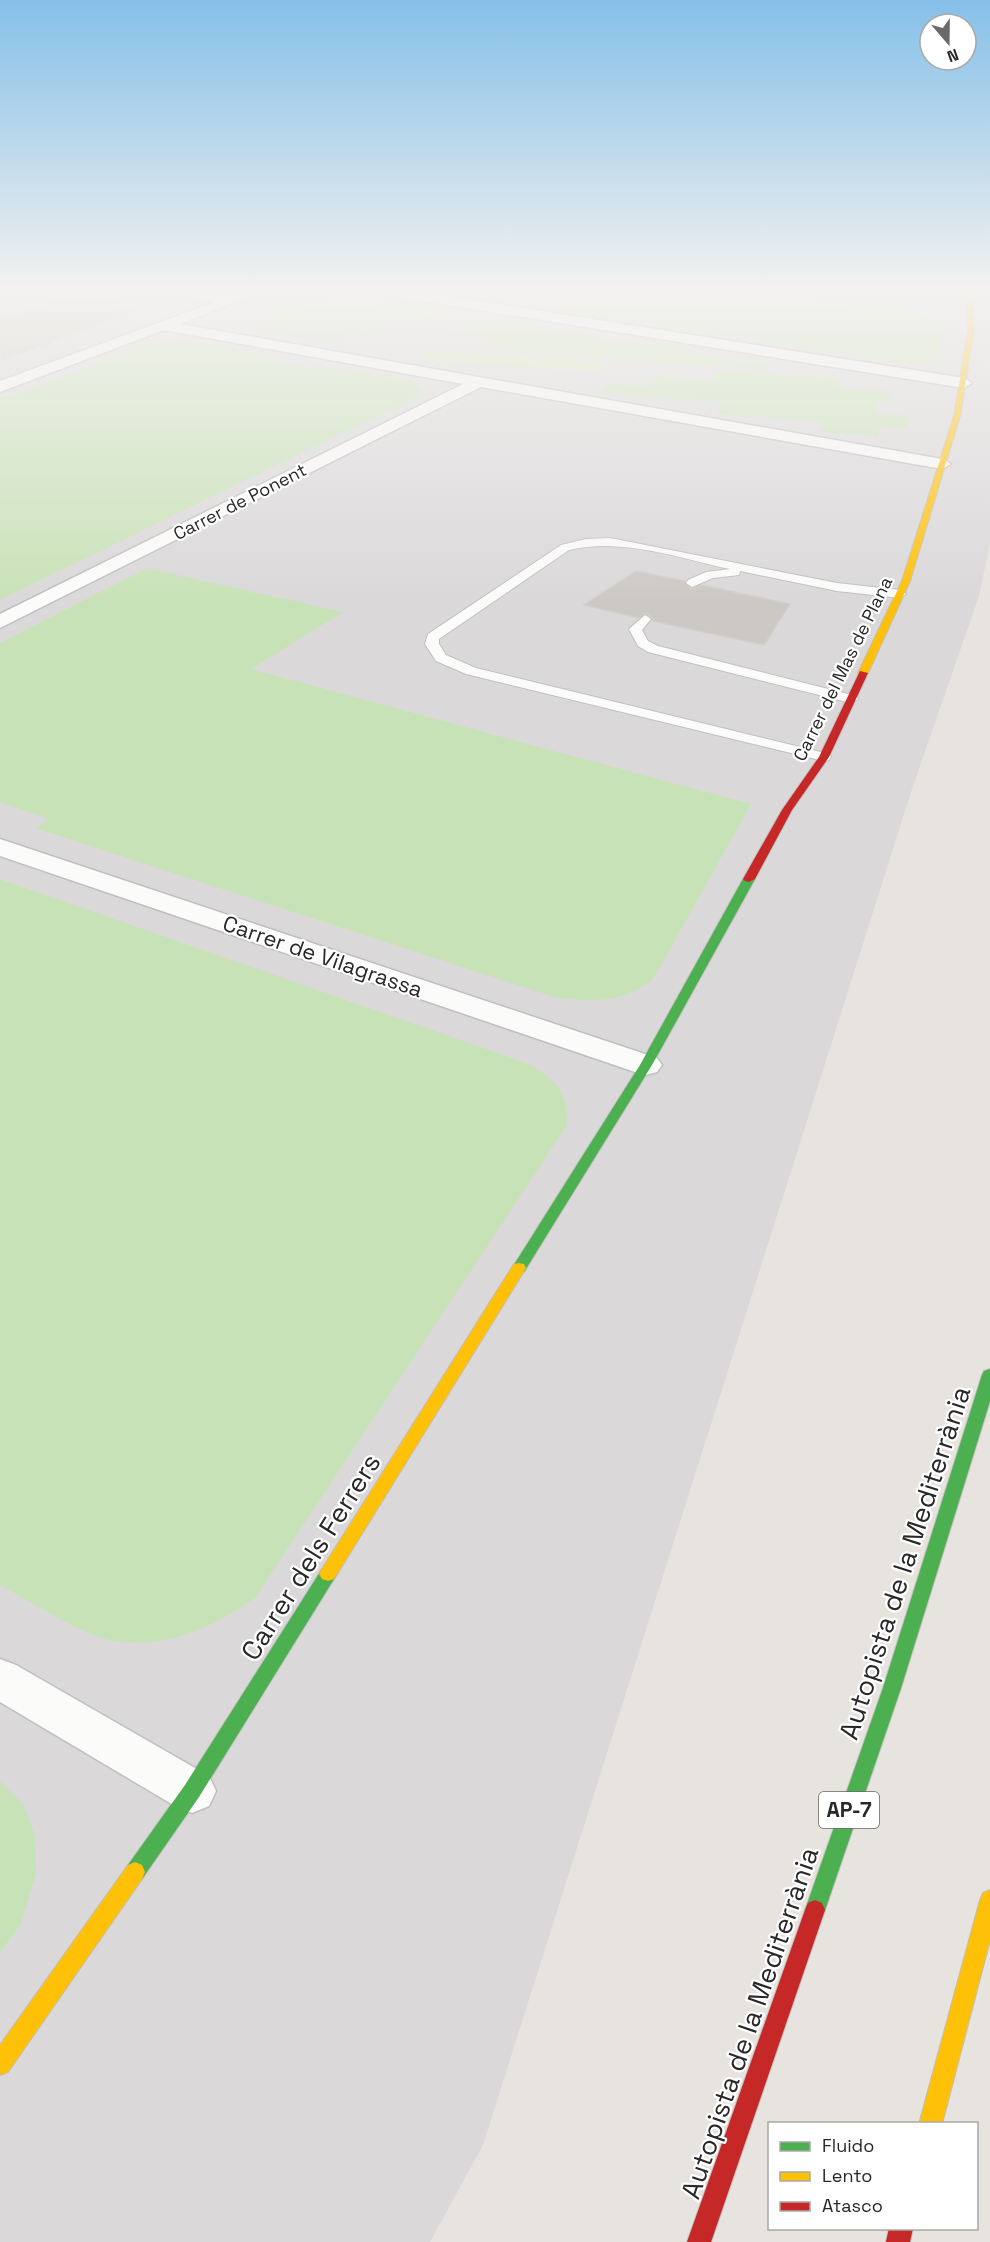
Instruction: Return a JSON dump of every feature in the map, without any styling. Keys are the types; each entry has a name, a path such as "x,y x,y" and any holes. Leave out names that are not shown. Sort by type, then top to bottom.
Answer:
{"main road":[{"name":"Carrer del Mas de Plana","path":"646,1065 787,810 824,758 900,594 942,464 961,394"},
{"name":"Carrer dels Ferrers","path":"0,2064 192,1791 646,1065"},
{"name":"Autopista de la Mediterrània","path":"699,2242 892,1688 990,1375"},
{"path":"931,2122 990,1899"}],"street":[{"name":"Carrer de Ponent","path":"0,622 457,394"},
{"path":"546,394 942,464"},
{"name":"Carrer de Vilagrassa","path":"0,847 646,1065"},
{"path":"0,1679 192,1791"}],"lane":[{"path":"824,758 471,671 441,658 432,644 433,637 439,630 565,547 598,541 622,543 837,587 900,594"},
{"path":"692,583 710,575 722,573 780,576"},
{"path":"645,619 635,629 637,635 653,649 850,699"}],"shaded area":[{"path":"0,394 990,394 990,543 979,596 911,792 483,2145 430,2242 0,2242"}],"green space":[{"path":"17,394 422,394 0,600 0,400"},
{"path":"600,394 893,394 891,403 878,402 876,413 909,416 907,428 881,426 878,436 820,432 822,421 717,414 721,402"},
{"path":"147,568 343,612 251,669 751,804 654,978 643,987 618,997 579,1000 551,996 35,828 49,819 0,802 0,643"},
{"path":"0,879 529,1064 554,1082 563,1095 567,1125 255,1598 216,1622 173,1638 129,1643 106,1639 73,1626 0,1585"},
{"path":"0,1781 24,1805 35,1836 36,1873 21,1924 0,1952"}],"building":[{"path":"636,571 684,581 691,589 702,585 790,604 764,645 653,621 652,617 645,613 639,618 584,605"}],"traffic: fast":[{"path":"519,1268 646,1065 749,879"},
{"path":"815,1910 892,1688 990,1375"},
{"path":"135,1872 192,1791 328,1574"}],"traffic: slow":[{"path":"863,673 906,581 957,416 961,394"},
{"path":"328,1574 519,1268"},
{"path":"0,2064 135,1872"},
{"path":"931,2122 990,1900"}],"traffic: jam":[{"path":"749,879 787,810 824,757 863,673"},
{"path":"699,2242 815,1910"},
{"path":"898,2242 901,2230"}]}
